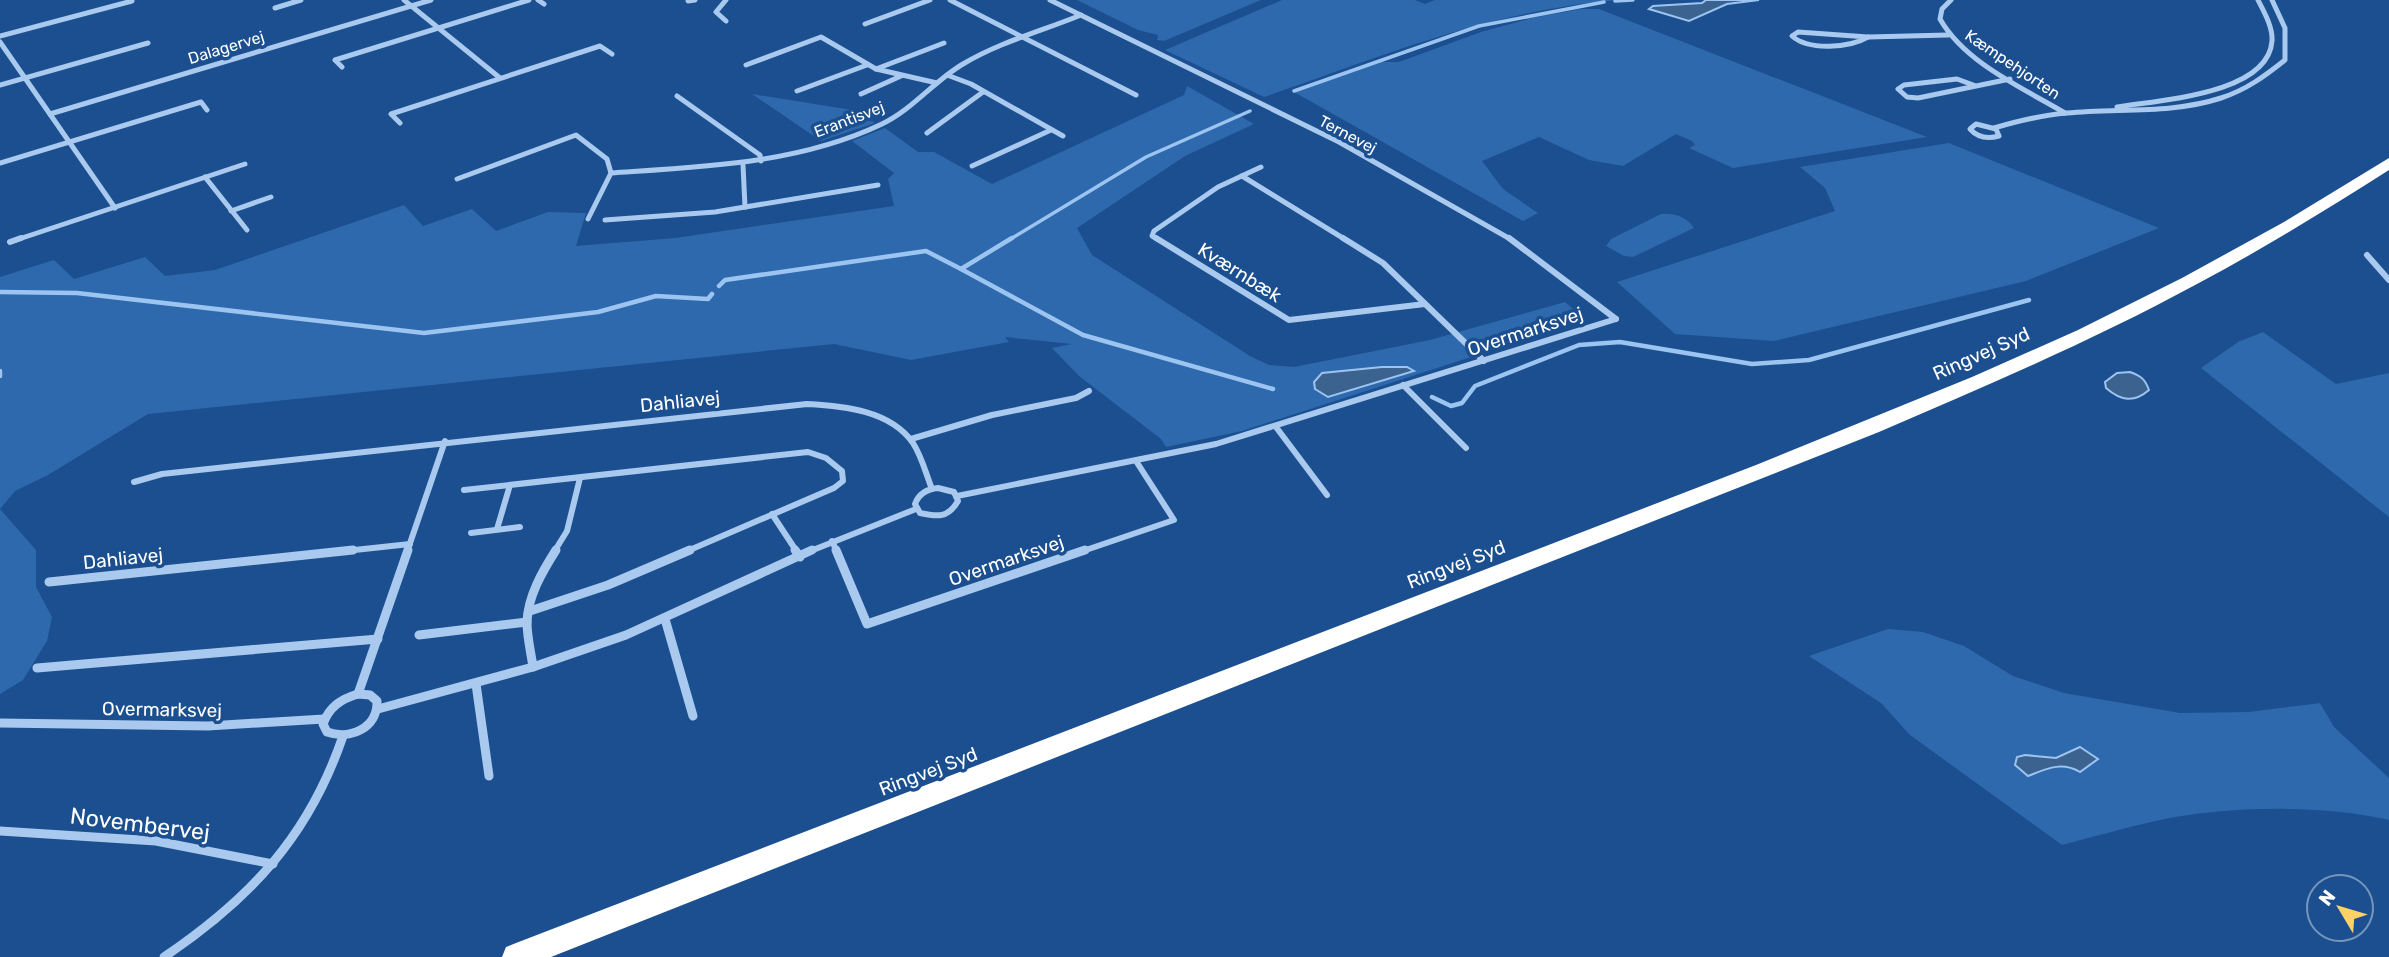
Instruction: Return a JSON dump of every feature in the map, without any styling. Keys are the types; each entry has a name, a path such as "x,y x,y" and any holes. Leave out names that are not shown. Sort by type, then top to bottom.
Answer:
{"highway":[{"name":"Ringvej Syd","path":"516,957 1879,425 2105,325 2207,274 2389,163"}],"street":[{"name":"Dalagervej","path":"275,8 301,0"},
{"path":"404,0 500,78"},
{"name":"Dalagervej","path":"50,114 431,0"},
{"path":"342,67 335,60 529,0"},
{"path":"538,0 544,4"},
{"path":"726,0 716,12 726,21"},
{"path":"865,24 930,0"},
{"path":"950,0 1136,95"},
{"name":"Ternevej","path":"1050,0 1328,136 1477,220 1548,265 1616,319"},
{"name":"Kæmpehjorten","path":"1951,0 1942,9 1940,19 1948,35 2010,79 2065,113"},
{"path":"1994,128 2000,134 1993,138 1978,135 1970,129 1976,124 1994,128 2065,113 2113,109 2210,92 2234,83 2266,61 2272,40 2258,0"},
{"path":"2113,109 2131,110 2205,103 2246,90 2260,82 2286,60 2287,54 2285,27 2272,0"},
{"path":"0,36 132,1"},
{"name":"Erantisvej","path":"611,173 743,165 832,142 883,123 902,112 964,63 1081,15"},
{"path":"1868,37 1861,41 1809,45 1797,42 1792,36 1798,32 1868,37 1948,35"},
{"name":"Erantisvej","path":"746,65 821,37 876,69 937,83"},
{"path":"0,43 115,208"},
{"path":"0,85 148,43"},
{"name":"Erantisvej","path":"876,69 944,43"},
{"path":"400,123 391,114 600,46 612,54"},
{"path":"797,91 867,65"},
{"path":"947,75 1063,136"},
{"name":"Erantisvej","path":"861,94 901,76"},
{"path":"1976,86 1957,79 1904,85 1898,89 1900,94 1918,99 2010,79"},
{"path":"927,133 983,92"},
{"path":"677,96 760,155 761,161"},
{"path":"0,163 201,102 207,110"},
{"path":"972,166 1051,130"},
{"path":"457,179 576,135 607,159 611,173 588,219"},
{"path":"10,242 245,164"},
{"path":"743,165 745,207"},
{"name":"Kværnbæk","path":"1261,167 1218,187 1154,231 1152,236 1289,320 1425,304"},
{"path":"1242,176 1383,263 1484,361"},
{"path":"205,177 247,230"},
{"path":"605,220 685,215 878,185"},
{"path":"231,211 271,197"},
{"path":"2367,255 2389,280"},
{"name":"Overmarksvej","path":"957,496 1214,444 1276,427 1616,319"},
{"path":"1403,385 1466,447"},
{"path":"932,489 911,439 992,415 1076,398 1089,391"},
{"name":"Dahliavej","path":"134,482 162,474 445,441 807,404 858,409 875,415 911,439"},
{"path":"1276,427 1327,495"},
{"path":"358,694 445,441"},
{"path":"464,490 808,452 825,458 842,471 843,481 839,485 608,585 530,611"},
{"name":"Overmarksvej","path":"832,541 867,624 1174,520 1136,461"},
{"path":"533,667 527,622 541,574 567,531 580,478"},
{"path":"497,529 510,485"},
{"path":"932,489 950,490 957,496 956,506 939,517 925,516 916,509 916,499 932,489"},
{"path":"378,709 374,697 358,694 337,703 324,719 327,732 343,736 366,726 378,709 476,684 589,649 665,619 832,541 916,509"},
{"path":"772,514 800,556"},
{"path":"471,533 520,527"},
{"name":"Dahliavej","path":"49,582 410,544"},
{"path":"665,619 693,716"},
{"path":"419,635 527,622"},
{"path":"37,668 378,639"},
{"path":"476,684 489,776"},
{"name":"Overmarksvej","path":"0,723 208,726 324,719"},
{"path":"164,957 226,912 298,834 328,782 343,736"},
{"name":"Novembervej","path":"0,831 156,841 273,864"}],"shaded area":[{"path":"1077,0 1261,0 1164,41 1157,40 1158,35 1138,30"},
{"path":"1282,0 1415,0 1425,4 1435,0 1618,0 1571,5 1482,24 1264,97 1165,50"},
{"path":"1706,0 1759,0 1727,4 1689,21 1649,9 1653,6 1702,3"},
{"path":"1581,9 1599,9 1927,137 1733,168 1689,148 1695,145 1692,141 1676,134 1623,166 1589,160 1539,137 1482,161 1503,189 1538,213 1523,221 1294,92 1375,62 1399,62 1481,32 1532,18"},
{"path":"1187,86 1254,124 1185,156 1077,228 1092,255 1250,356 1269,365 1294,367 1430,340 1565,302 1586,320 1242,431 1166,447 1161,439 1079,376 1052,348 1072,344 1005,337 1009,342 911,360 834,344 148,414 48,475 15,491 0,509 0,277 54,260 74,279 145,257 165,276 215,270 404,205 423,226 472,209 496,231 548,212 586,213 576,246 675,238 894,206 888,179 894,173 852,141 885,128 918,152 934,152 992,184 1184,95"},
{"path":"752,94 852,110 875,123 821,141"},
{"path":"1949,143 2159,228 2026,281 1774,341 1675,334 1617,282 1835,211 1825,188 1800,167"},
{"path":"1661,214 1680,216 1694,228 1633,257 1624,256 1606,246 1611,239"},
{"path":"2263,332 2336,384 2389,373 2389,517 2201,368 2238,342"},
{"path":"1407,367 1414,371 1328,397 1315,389 1314,382 1322,373"},
{"path":"2130,372 2142,378 2149,390 2138,397 2127,399 2106,388 2105,382 2117,373"},
{"path":"0,509 36,550 36,587 52,617 47,641 23,680 0,694"},
{"path":"1888,629 1923,632 1964,646 2013,676 2064,693 2180,713 2248,712 2320,703 2334,727 2389,778 2389,820 2304,809 2211,812 2156,821 2062,845 1910,735 1881,703 1809,656"},
{"path":"2080,747 2098,759 2080,772 2060,767 2028,776 2015,765 2017,757 2025,755 2056,758"}],"waterway":[{"path":"1615,1 1633,0"},
{"path":"1294,91 1479,26 1604,2"},
{"path":"1009,240 1146,157 1250,111"},
{"path":"961,269 1012,238"},
{"path":"719,286 725,280 926,251 961,269"},
{"path":"961,269 1083,335 1273,389"},
{"path":"0,292 77,293 424,333 598,312 656,296 708,299 712,294"},
{"path":"1432,397 1451,406 1462,403 1475,386 1579,345 1620,342 1752,364 1809,360 2029,300"},
{"path":"0,371 0,376"}]}
